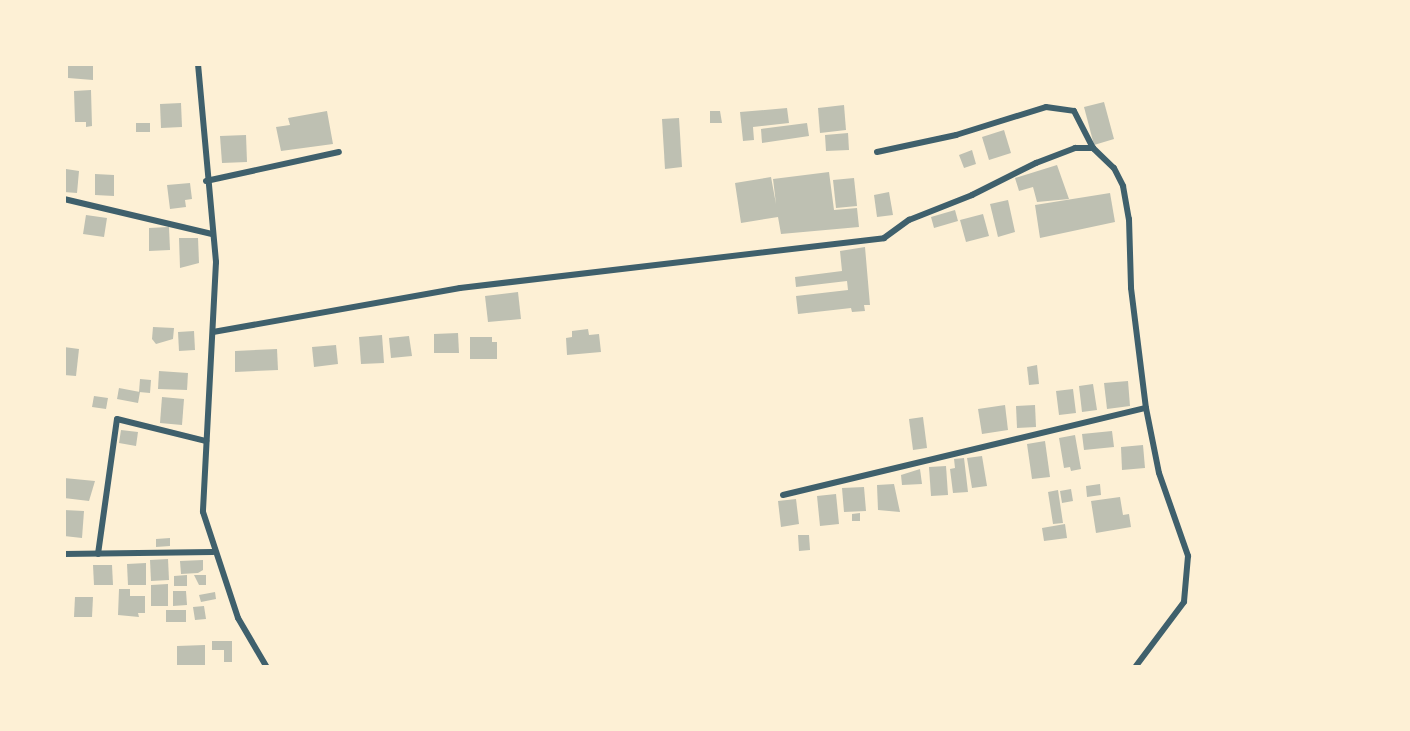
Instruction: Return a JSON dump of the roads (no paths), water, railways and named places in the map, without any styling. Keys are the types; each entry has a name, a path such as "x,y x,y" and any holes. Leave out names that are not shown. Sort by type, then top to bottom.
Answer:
{"street":[{"path":"198,64 206,181 216,262 203,512 213,552 238,618 266,666"},
{"path":"877,152 956,135 1046,107 1074,111 1094,148 1114,168 1123,186 1146,408 1159,473 1188,556 1188,588 1185,602 1136,666"},
{"path":"213,332 460,288 884,238 909,219 972,195 1036,163 1075,148 1094,148"},
{"path":"206,181 339,152"},
{"path":"64,199 212,234"},
{"path":"783,495 1146,408"},
{"path":"98,554 117,419 206,441"},
{"path":"64,554 213,552"}]}
